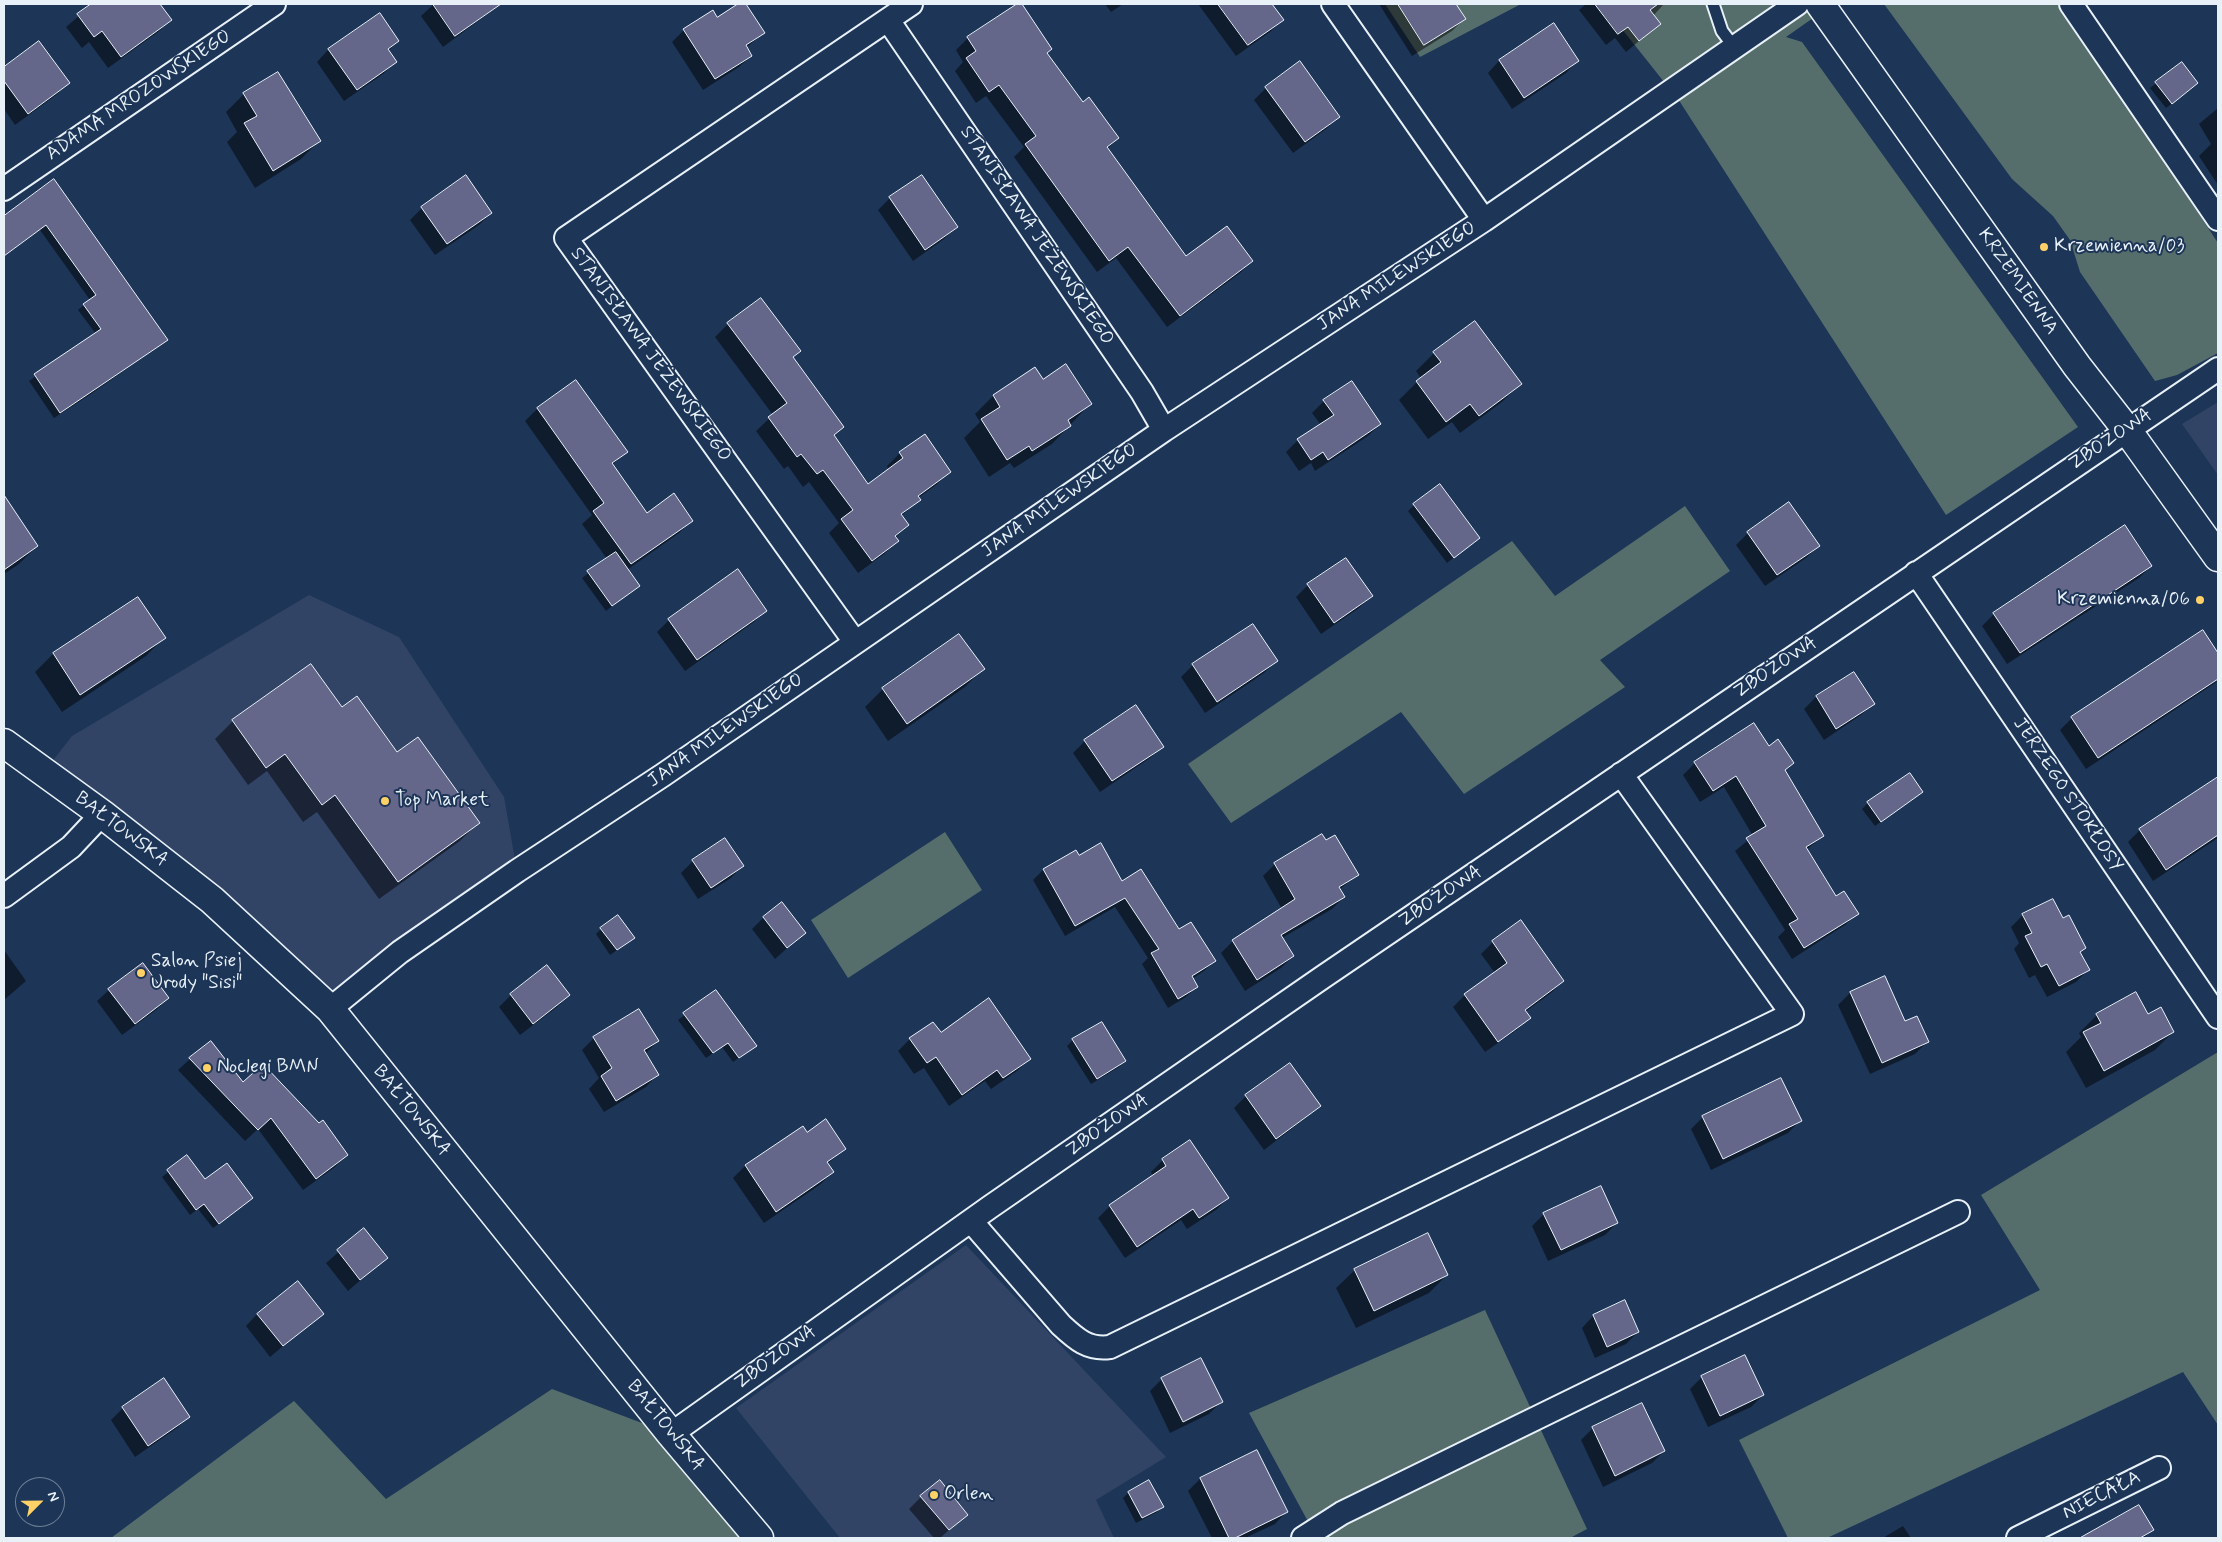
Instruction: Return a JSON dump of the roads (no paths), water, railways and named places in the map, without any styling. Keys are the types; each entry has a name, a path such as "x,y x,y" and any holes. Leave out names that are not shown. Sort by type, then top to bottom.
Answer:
{"main road":[{"name":"KRZEMIENNA","path":"1820,4 2077,366 2127,430 2218,557"},
{"name":"BAŁTOWSKA","path":"4,743 102,814 212,900 330,1008 671,1434 760,1538"}],"street":[{"name":"ADAMA MROZOWSKIEGO","path":"4,189 274,4"},
{"name":"STANISŁAWA JEŻEWSKIEGO","path":"855,642 566,238 911,4"},
{"path":"1333,4 1484,220"},
{"name":"JANA MILEWSKIEGO","path":"330,1008 400,952 517,871 663,775 1164,430 1484,220 1797,4"},
{"path":"2071,4 2218,219"},
{"name":"STANISŁAWA JEŻEWSKIEGO","path":"888,20 1142,392 1164,430"},
{"name":"ZBOŻOWA","path":"671,1434 971,1221 1621,774 2218,368"},
{"name":"JERZEGO STOKŁOSY","path":"1916,573 2218,1017"},
{"path":"971,1221 1061,1325 1076,1339 1094,1347 1110,1347 1792,1014 1621,774"},
{"path":"4,896 71,847 102,814"},
{"path":"1303,1538 1342,1513 1958,1212"},
{"name":"NIECAŁA","path":"2018,1538 2159,1468"}],"lane":[{"path":"1714,4 1722,31 1734,47"}],"place":[{"name":"Krzemienna/03","path":"2044,247"},
{"name":"Krzemienna/06","path":"2200,600"},
{"name":"Top Market","path":"385,801"},
{"name":"Salon Psiej Urody \"Sisi\"","path":"141,973"},
{"name":"Noclegi BMN","path":"207,1068"},
{"name":"Orlen","path":"934,1495"}]}
